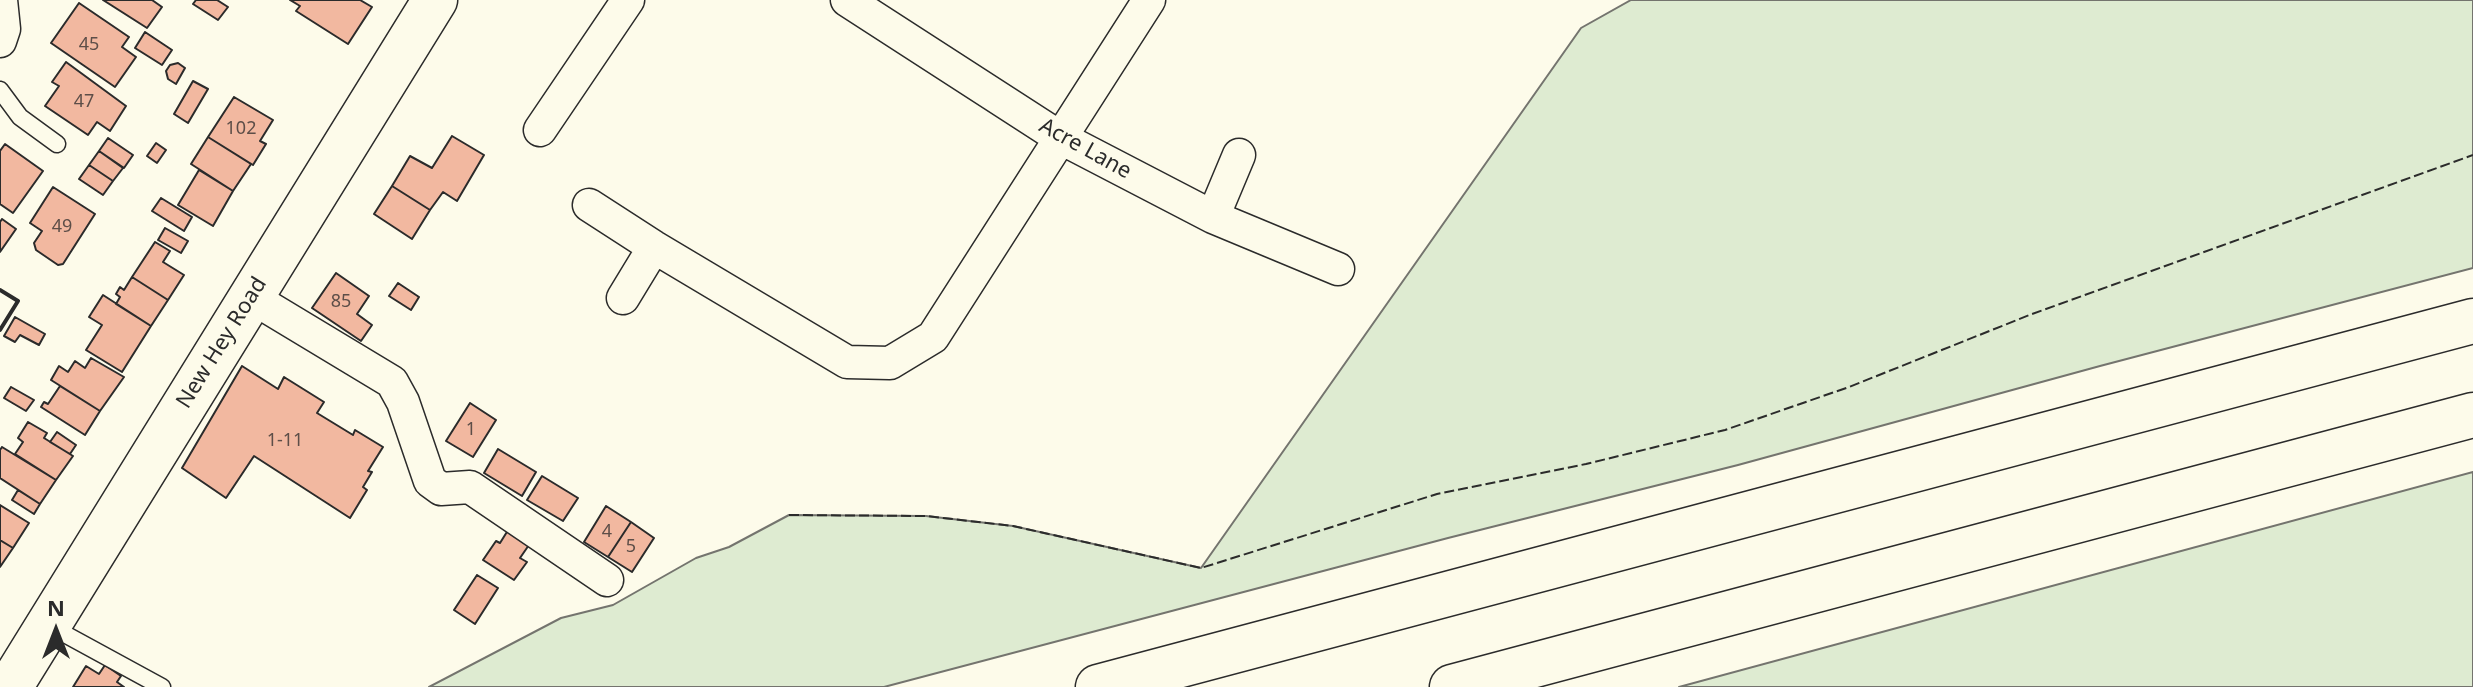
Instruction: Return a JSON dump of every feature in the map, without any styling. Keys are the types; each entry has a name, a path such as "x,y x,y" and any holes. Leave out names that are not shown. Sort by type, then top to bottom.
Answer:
{"main road":[{"name":"New Hey Road","path":"10,687 435,0"},
{"path":"1098,687 2473,321"},
{"path":"1452,687 2473,415"}],"street":[{"path":"0,41 4,29 1,0"},
{"path":"540,130 628,0"},
{"name":"Acre Lane","path":"847,0 1059,137 1213,217 1338,269"},
{"path":"589,205 847,362 890,363 933,337 1149,0"},
{"path":"1213,217 1239,155"},
{"path":"623,298 654,247"},
{"path":"251,297 392,382 403,402 430,481 441,489 470,487 607,580"}],"lane":[{"path":"0,90 20,117 57,144"},
{"path":"48,625 162,687"}],"green space":[{"path":"1631,0 2473,0 2473,268 1738,465 884,687 429,687 561,618 613,605 696,558 729,547 789,515 926,516 1013,526 1201,568 1581,28"},
{"path":"2473,472 2473,687 1679,687"}],"building":[{"path":"103,0 152,0 162,7 147,28"},
{"path":"196,0 217,0 228,7 218,20 193,4"},
{"path":"290,0 360,0 372,7 348,44 296,11 300,6"},
{"path":"79,3 129,37 122,47 136,57 115,87 51,43"},
{"path":"145,32 172,50 162,65 135,48"},
{"path":"66,62 126,106 110,131 97,122 88,135 45,106 59,86 52,82"},
{"path":"178,63 185,68 176,84 168,79 166,71 170,65"},
{"path":"193,81 208,89 188,123 174,114"},
{"path":"234,97 273,120 260,141 266,144 253,165 208,137"},
{"path":"452,136 484,155 457,201 443,192 430,210 392,186 410,156 432,168"},
{"path":"208,137 251,164 233,191 191,164"},
{"path":"108,138 133,155 124,168 99,151"},
{"path":"156,143 166,150 157,163 147,156"},
{"path":"5,144 43,171 13,213 0,204 0,151"},
{"path":"99,151 123,168 113,181 89,165"},
{"path":"89,165 113,181 103,195 79,179"},
{"path":"199,170 233,191 213,226 178,205"},
{"path":"392,186 430,210 412,239 374,214"},
{"path":"53,187 95,214 63,264 58,265 36,250 34,243 42,231 30,223"},
{"path":"161,198 192,217 184,231 152,211"},
{"path":"2,219 16,229 0,252 0,222"},
{"path":"165,228 188,241 181,253 158,240"},
{"path":"155,242 170,251 163,262 184,275 168,300 132,277"},
{"path":"336,273 369,296 357,314 372,325 361,341 312,308"},
{"path":"132,277 168,300 151,326 116,304 120,287 124,290"},
{"path":"398,283 419,297 411,310 389,296"},
{"path":"103,295 151,326 122,372 86,350 102,325 89,317"},
{"path":"15,317 45,334 39,345 20,335 15,342 4,336"},
{"path":"91,358 124,377 100,411 51,380 59,366 68,372 75,361 85,368"},
{"path":"242,366 278,389 284,377 324,402 317,413 353,435 355,430 383,447 368,471 372,472 363,487 367,490 350,518 254,456 226,498 182,468"},
{"path":"60,386 100,411 85,435 41,407 44,402 48,404"},
{"path":"11,387 34,400 26,411 4,398"},
{"path":"470,403 496,420 473,457 446,441"},
{"path":"28,422 47,433 44,438 73,456 56,480 15,454 23,442 18,438"},
{"path":"57,432 76,445 70,454 50,442"},
{"path":"2,447 56,480 40,504 0,478"},
{"path":"498,449 536,472 522,496 484,473"},
{"path":"542,476 578,498 563,521 527,500"},
{"path":"18,490 40,504 34,514 12,500"},
{"path":"0,505 29,523 13,548 0,540"},
{"path":"606,506 631,522 608,557 584,542"},
{"path":"631,522 654,538 632,572 608,557"},
{"path":"510,527 531,542 520,558 527,562 514,580 483,560"},
{"path":"0,540 13,548 0,567"},
{"path":"477,575 498,588 475,624 454,610"},
{"path":"105,665 121,676 117,682 124,687 73,687 86,666 99,674"}],"fence":[{"path":"789,515 926,516 1013,526 1201,568 1437,494 1586,464 1725,430 1849,387 2032,314 2473,155"}],"wall":[{"path":"0,290 18,301 0,330"}]}
